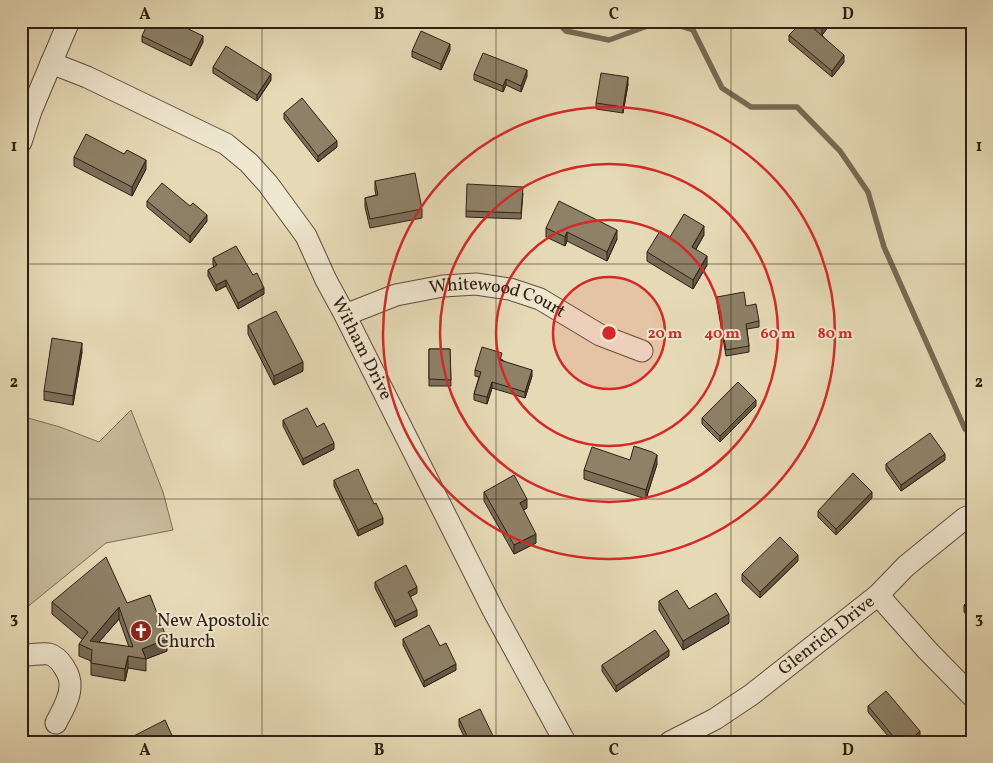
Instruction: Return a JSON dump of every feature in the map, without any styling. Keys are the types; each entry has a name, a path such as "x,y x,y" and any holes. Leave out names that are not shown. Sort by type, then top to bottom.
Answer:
{"street":[{"path":"21,142 31,111 69,21"},
{"name":"Witham Drive","path":"51,63 87,77 226,144 268,184 306,236 326,280 493,610 565,742"},
{"name":"Whitewood Court","path":"345,316 396,295 443,286 476,284 510,289 540,299 600,335 642,351"},
{"name":"Glenrich Drive","path":"670,742 715,719 751,695 878,596 906,566 965,518 972,515"},
{"path":"878,596 972,696"},
{"path":"21,656 49,654 68,672 70,686 67,701 56,723"}],"shaded area":[{"path":"131,410 163,492 173,530 106,543 26,608 21,609 21,416 60,427 99,442"}],"building":[{"path":"149,21 172,21 203,36 191,60 142,36"},
{"path":"803,21 844,55 832,71 789,35"},
{"path":"814,21 826,21 822,26"},
{"path":"421,31 450,44 441,64 412,51"},
{"path":"226,46 271,74 257,95 213,67"},
{"path":"483,53 527,70 521,86 506,79 503,86 474,74"},
{"path":"601,73 628,77 623,107 596,103"},
{"path":"302,98 337,141 318,156 284,113"},
{"path":"86,134 124,154 127,150 146,160 132,187 74,157"},
{"path":"415,173 422,209 370,219 365,198 378,195 375,181"},
{"path":"162,183 190,206 193,203 207,215 190,236 147,201"},
{"path":"467,184 523,187 521,213 466,211"},
{"path":"559,201 617,230 607,252 567,232 565,237 546,228"},
{"path":"684,214 704,226 692,247 707,256 693,280 647,252 660,231 670,237"},
{"path":"236,246 253,275 257,273 264,288 238,303 226,280 216,285 208,270 217,265 213,258"},
{"path":"744,292 746,306 756,304 759,321 746,324 749,346 726,350 717,297"},
{"path":"276,311 303,362 274,376 248,325"},
{"path":"52,338 82,343 73,396 44,391"},
{"path":"482,347 502,353 500,360 532,370 525,392 492,382 487,397 474,394 481,372 475,370"},
{"path":"429,349 450,349 451,380 429,379"},
{"path":"738,382 756,400 720,436 702,418"},
{"path":"307,408 317,427 324,423 334,443 303,459 283,420"},
{"path":"930,433 945,454 901,485 886,464"},
{"path":"634,446 657,455 646,490 584,470 592,447 630,460"},
{"path":"358,469 374,504 376,503 383,518 358,530 334,480"},
{"path":"853,473 872,492 836,529 818,511"},
{"path":"514,475 527,499 520,503 536,534 514,545 484,492"},
{"path":"780,537 798,555 760,592 742,574"},
{"name":"New Apostolic Church","path":"106,557 127,603 150,595 167,639 142,649 146,659 128,656 125,669 91,663 92,650 79,644 88,632 52,602","holes":["119,607 133,647 90,641"]},
{"path":"406,565 417,587 408,592 417,610 395,621 375,582"},
{"path":"677,590 689,609 716,593 729,614 683,641 659,601"},
{"path":"972,600 972,615 964,605"},
{"path":"429,625 440,646 446,643 456,664 424,681 403,639"},
{"path":"655,630 669,650 616,686 602,665"},
{"path":"886,691 920,731 908,742 898,742 868,706"},
{"path":"480,709 496,742 470,742 459,719"},
{"path":"165,720 175,742 122,742"}],"waterway":[{"path":"556,21 566,31 609,40 661,21"},
{"path":"665,21 693,30 722,88 751,107 797,107 840,151 868,192 884,247 965,429 972,435"}],"place":[{"name":"New Apostolic Church","path":"141,631"}]}
